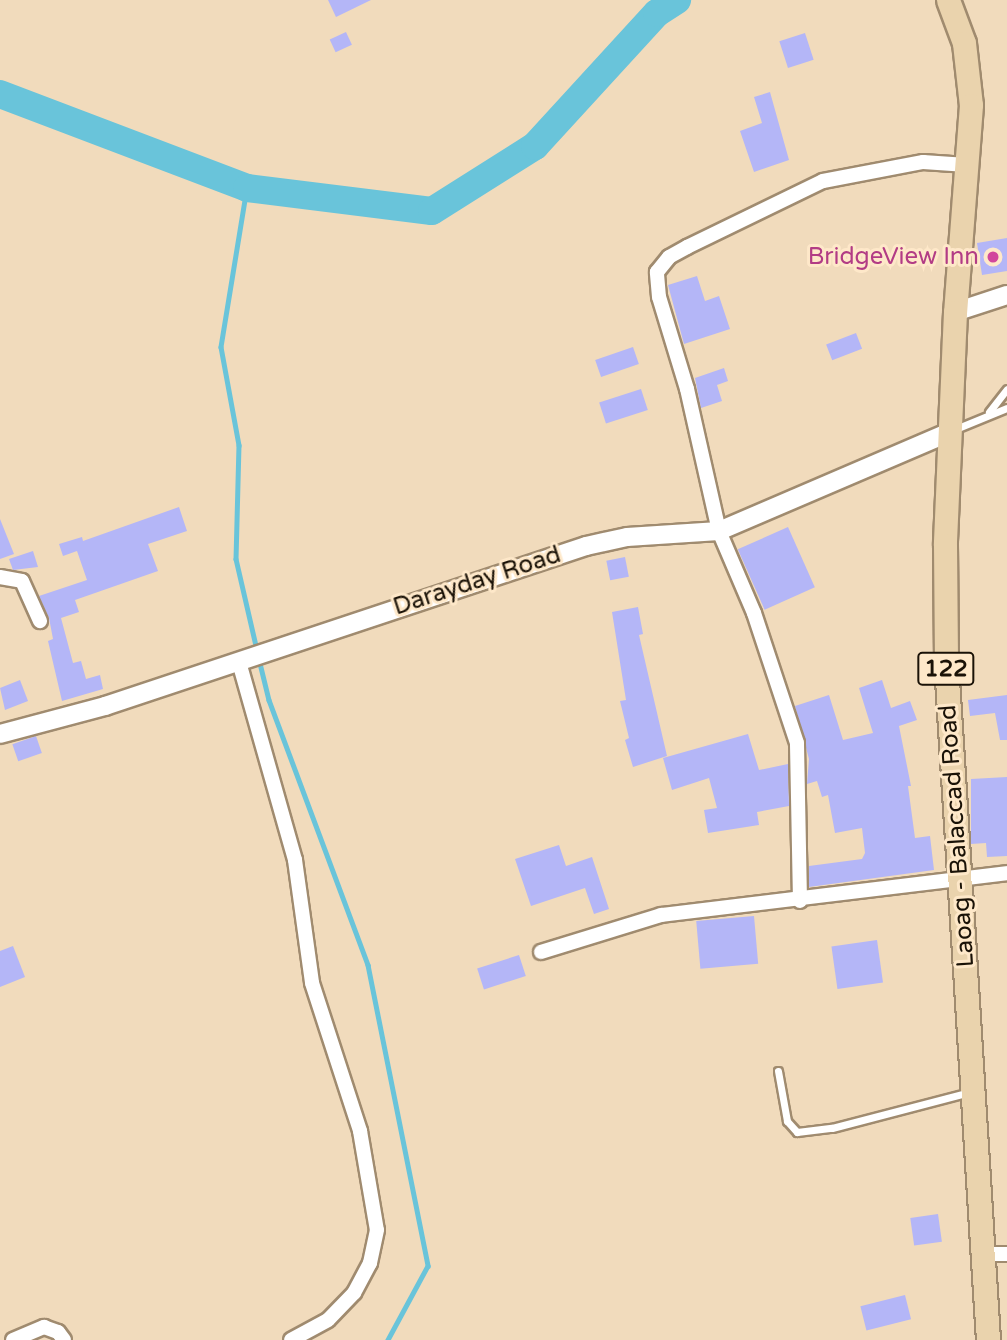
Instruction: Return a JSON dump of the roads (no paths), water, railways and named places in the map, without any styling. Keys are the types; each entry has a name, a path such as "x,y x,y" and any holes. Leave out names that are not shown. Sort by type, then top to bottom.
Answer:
{"main road":[{"name":"Laoag - Balaccad Road","path":"948,0 969,71 967,165 956,312 944,596 971,1091 988,1340"}],"street":[{"path":"800,901 797,743 754,613 719,531 687,389 659,297 657,272 660,265 687,247 823,181 923,162 967,165"},
{"path":"956,312 1007,295"},
{"name":"Darayday Road","path":"0,734 244,661 446,589 595,543 719,531 950,432"},
{"path":"0,578 22,581 40,621"},
{"path":"244,661 295,860 312,983 360,1131 377,1230 370,1263 354,1293 328,1320 291,1340"},
{"path":"541,952 661,915 800,901 1007,873"},
{"path":"984,1254 1007,1254"},
{"path":"13,1340 44,1327 58,1332 64,1340"}],"lane":[{"path":"988,412 1007,389"},
{"path":"950,432 988,412 1007,408"},
{"path":"778,1071 787,1121 797,1132 832,1129 971,1091"}],"waterway":[{"path":"0,94 247,188 432,211 535,146 657,13 677,0"},
{"path":"247,188 221,347 239,445 236,559 257,650"},
{"path":"259,659 269,700 368,965 428,1266 388,1340"}],"place":[{"name":"BridgeView Inn","path":"993,257"}]}
